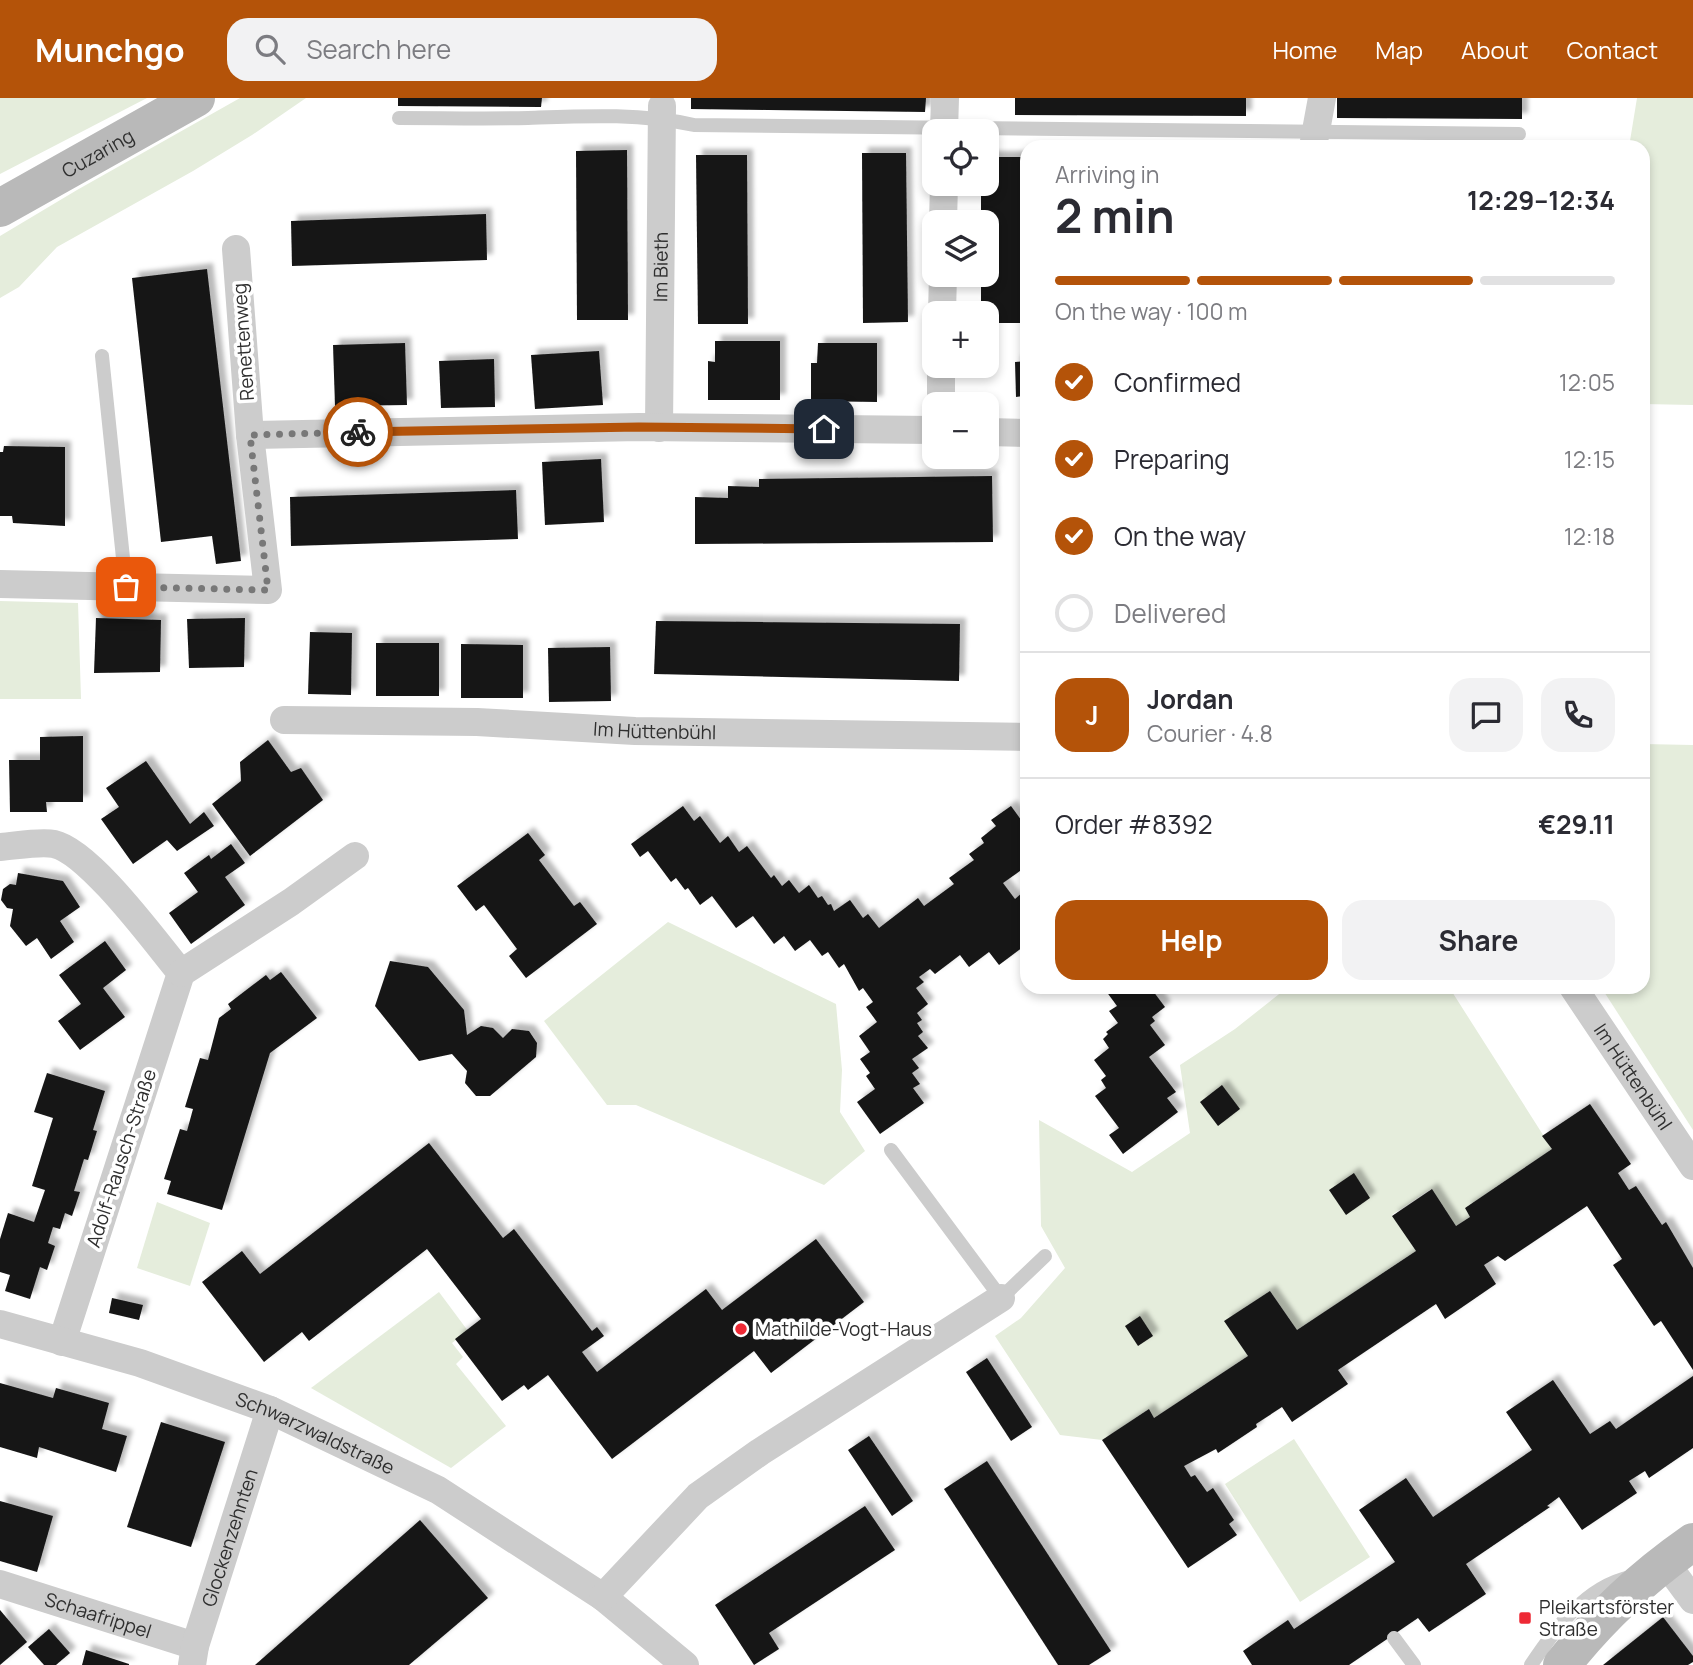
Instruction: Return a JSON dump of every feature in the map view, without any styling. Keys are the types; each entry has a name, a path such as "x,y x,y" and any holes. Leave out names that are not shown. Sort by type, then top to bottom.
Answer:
{"main road":[{"name":"Cuzaring","path":"0,208 196,98"},
{"path":"1562,1665 1581,1642 1670,1559"}],"street":[{"path":"944,119 945,98"},
{"path":"1314,139 1322,98"},
{"name":"Im Bieth","path":"659,428 662,105"},
{"name":"Renettenweg","path":"126,587 268,590 250,435 236,249"},
{"path":"250,435 625,427 922,430"},
{"path":"999,432 1020,433"},
{"path":"0,584 126,587"},
{"name":"Im Hüttenbühl","path":"284,720 477,722 635,732 1020,737"},
{"path":"0,847 53,844 75,854 97,873 181,973 291,902 355,856"},
{"name":"Adolf-Rausch-Straße","path":"62,1342 181,973"},
{"name":"Im Hüttenbühl","path":"1578,994 1693,1166"},
{"path":"603,1597 698,1496 760,1452 1001,1298"},
{"name":"Schwarzwaldstraße","path":"0,1324 140,1363 270,1410 438,1490 603,1597 685,1665"},
{"name":"Glockenzehnten","path":"194,1655 270,1410"},
{"path":"1670,1559 1693,1600"},
{"name":"Schaafrippel","path":"0,1584 194,1655"}],"lane":[{"path":"399,118 584,115 662,105 694,125 922,130"},
{"path":"999,132 1314,139 1519,134"},
{"path":"102,356 126,587"},
{"path":"891,1150 1001,1298 1045,1256"},
{"path":"1531,1665 1564,1620 1601,1587 1670,1559"},
{"path":"1394,1638 1414,1665"}],"green space":[{"path":"0,98 147,98 0,174"},
{"path":"240,98 306,98 193,171 57,247 19,287 0,298 0,236"},
{"path":"1637,98 1693,98 1693,405 1650,404 1650,140 1630,140"},
{"path":"0,601 78,603 81,699 0,699"},
{"path":"1650,744 1693,745 1693,1130 1606,994 1650,994"},
{"path":"668,922 836,1004 842,1070 840,1112 865,1151 824,1185 636,1105 607,1105 544,1021"},
{"path":"1279,994 1453,994 1552,1149 1465,1208 1470,1217 1456,1226 1431,1189 1392,1215 1416,1251 1297,1330 1270,1291 1225,1321 1248,1356 1154,1418 1149,1409 1102,1440 1060,1435 995,1336 1021,1318 1065,1268 1041,1226 1039,1120 1132,1172 1190,1133 1180,1065 1235,1029"},
{"path":"157,1202 210,1223 190,1286 137,1268"},
{"path":"439,1292 468,1331 452,1343 463,1357 456,1364 506,1426 451,1468 311,1388"},
{"path":"1294,1439 1370,1557 1300,1602 1225,1484"}],"building":[{"path":"398,98 542,98 541,107 398,106"},
{"path":"691,98 926,98 925,112 691,109"},
{"path":"1015,98 1246,98 1246,116 1015,115"},
{"path":"1337,98 1522,98 1522,119 1337,118"},
{"path":"627,150 628,320 577,320 576,151"},
{"path":"862,153 906,153 908,322 863,323"},
{"path":"696,155 747,155 748,324 698,324"},
{"path":"999,157 1020,157 1020,323 999,323 999,301 981,301 981,287 999,287 999,210 981,210 981,196 999,196"},
{"path":"486,214 487,260 292,266 291,221"},
{"path":"207,269 241,561 216,564 212,536 161,542 132,278"},
{"path":"715,341 780,341 780,400 708,400 708,361 715,362"},
{"path":"405,343 407,405 335,406 333,345"},
{"path":"818,343 877,343 877,402 811,401 811,363 817,363"},
{"path":"599,351 603,405 535,409 531,355"},
{"path":"494,359 495,407 441,408 439,361"},
{"path":"1015,362 1020,362 1020,396 1016,397"},
{"path":"4,446 65,447 65,526 13,523 12,516 0,516 0,452 3,452"},
{"path":"601,459 604,522 545,525 542,462"},
{"path":"992,476 993,542 695,544 695,497 728,498 728,486 759,487 759,479"},
{"path":"516,490 518,539 291,546 290,497"},
{"path":"96,618 161,620 160,672 94,673"},
{"path":"245,618 244,667 189,668 187,619"},
{"path":"656,621 960,624 959,681 654,674"},
{"path":"310,632 352,633 351,695 308,694"},
{"path":"376,643 439,643 439,696 376,696"},
{"path":"461,644 523,645 523,698 461,698"},
{"path":"610,647 611,701 549,702 548,648"},
{"path":"83,736 83,802 46,802 47,812 10,812 9,760 40,760 40,737"},
{"path":"268,740 291,772 301,768 323,800 250,856 212,804 241,781 240,762"},
{"path":"146,761 190,824 204,812 214,826 177,851 167,840 133,864 101,819 119,807 106,788"},
{"path":"683,806 694,821 700,816 720,843 728,836 739,852 747,846 771,878 774,875 782,886 789,880 799,893 809,885 818,898 822,896 828,905 831,904 834,911 850,900 863,918 868,914 879,928 918,898 924,906 954,884 949,878 974,860 969,854 984,843 981,838 996,826 991,820 1011,806 1020,818 1020,871 1003,883 1015,899 1020,895 1020,949 999,965 989,952 969,967 960,955 935,974 930,969 919,977 924,982 916,988 928,1004 917,1013 922,1020 917,1023 923,1032 918,1036 928,1048 912,1059 919,1068 912,1073 920,1084 913,1088 924,1103 880,1134 857,1102 875,1089 866,1076 870,1073 860,1059 870,1052 859,1036 877,1022 866,1007 873,1002 863,988 859,991 844,964 839,968 828,952 822,956 810,940 795,951 784,936 774,944 753,916 736,928 712,896 700,905 688,888 685,890 676,878 671,882 648,851 640,857 631,844"},
{"path":"528,833 545,855 539,860 574,906 580,902 597,924 526,978 509,956 517,949 484,905 476,911 457,886"},
{"path":"231,844 245,863 225,877 245,905 191,944 169,913 198,892 184,873 209,855 211,859"},
{"path":"18,873 63,881 80,907 60,921 74,942 51,959 37,938 26,946 10,926 13,909 7,908 1,900 3,889 10,884 16,885"},
{"path":"105,941 126,970 103,988 125,1017 80,1050 58,1021 81,1004 59,975"},
{"path":"390,961 428,967 464,1010 467,1035 481,1026 493,1028 503,1038 512,1029 529,1031 537,1043 536,1057 490,1096 476,1096 465,1083 467,1071 452,1054 419,1061 375,1006"},
{"path":"281,972 317,1018 270,1053 222,1210 167,1194 171,1181 164,1179 180,1129 187,1131 193,1109 185,1107 200,1058 208,1060 219,1018 231,1009 228,1004 266,975 270,980"},
{"path":"1108,994 1155,994 1165,1007 1152,1017 1155,1021 1150,1025 1165,1045 1149,1057 1176,1092 1167,1098 1178,1112 1123,1154 1109,1135 1119,1128 1095,1096 1106,1088 1101,1080 1106,1076 1094,1060 1109,1048 1103,1039 1108,1034 1106,1032 1118,1023 1109,1011 1117,1006"},
{"path":"47,1073 105,1091 93,1130 97,1131 88,1160 84,1159 74,1191 80,1192 72,1216 65,1213 60,1229 53,1227 48,1243 55,1246 47,1270 40,1267 30,1299 5,1291 10,1275 0,1272 0,1239 8,1213 34,1222 45,1190 32,1186 53,1118 34,1112"},
{"path":"1222,1085 1240,1109 1218,1126 1200,1102"},
{"path":"1590,1104 1631,1164 1618,1173 1629,1190 1636,1186 1662,1225 1666,1222 1693,1268 1693,1370 1661,1321 1654,1326 1613,1265 1622,1259 1587,1206 1505,1261 1498,1256 1484,1265 1496,1284 1445,1319 1436,1304 1338,1370 1348,1384 1292,1422 1282,1407 1218,1453 1216,1449 1184,1466 1191,1477 1195,1475 1207,1492 1213,1488 1234,1520 1229,1524 1237,1535 1188,1568 1102,1440 1149,1409 1154,1418 1248,1356 1224,1321 1270,1291 1297,1330 1416,1251 1392,1216 1432,1189 1456,1226 1470,1217 1465,1208 1552,1149 1542,1136"},
{"name":"Mathilde-Vogt-Haus","path":"429,1143 503,1238 514,1229 592,1331 597,1327 604,1336 582,1352 597,1372 706,1289 722,1310 816,1239 864,1302 771,1373 754,1351 612,1459 548,1375 528,1390 524,1385 502,1401 455,1339 481,1319 427,1249 309,1341 302,1332 264,1362 202,1282 242,1251 260,1274"},
{"path":"1354,1173 1370,1198 1346,1215 1329,1190"},
{"path":"112,1298 143,1305 139,1320 109,1313"},
{"path":"1140,1316 1153,1336 1138,1346 1125,1326"},
{"path":"987,1358 1032,1427 1011,1441 966,1372"},
{"path":"1693,1376 1693,1448 1649,1478 1645,1471 1629,1481 1637,1493 1582,1530 1559,1497 1547,1506 1550,1507 1466,1564 1486,1594 1429,1632 1418,1618 1349,1665 1252,1665 1243,1651 1288,1620 1294,1629 1395,1562 1359,1510 1406,1478 1433,1517 1532,1450 1506,1412 1553,1380 1590,1434 1610,1421 1616,1429"},
{"path":"0,1383 53,1398 56,1388 109,1403 102,1429 127,1436 116,1472 39,1447 37,1458 0,1447"},
{"path":"161,1422 225,1442 191,1547 127,1527"},
{"path":"869,1436 913,1501 892,1516 848,1450"},
{"path":"987,1461 1111,1651 1089,1665 1058,1665 944,1489"},
{"path":"0,1501 53,1516 37,1572 0,1561"},
{"path":"865,1506 895,1550 769,1633 779,1649 754,1665 715,1605"},
{"path":"420,1520 488,1598 409,1665 255,1665"},
{"path":"0,1610 27,1642 0,1665"},
{"path":"1663,1617 1693,1656 1693,1662 1688,1665 1603,1665"},
{"path":"49,1629 70,1653 56,1665 44,1665 28,1647"},
{"path":"86,1650 129,1664 129,1665 82,1665"}],"way so far":[{"path":"126,587 268,590 250,435 358,432"}],"place":[{"name":"Mathilde-Vogt-Haus","path":"741,1329"},
{"name":"Pleikartsförster Straße","path":"1525,1618"}],"route":[{"path":"358,432 639,427 824,429"}]}
